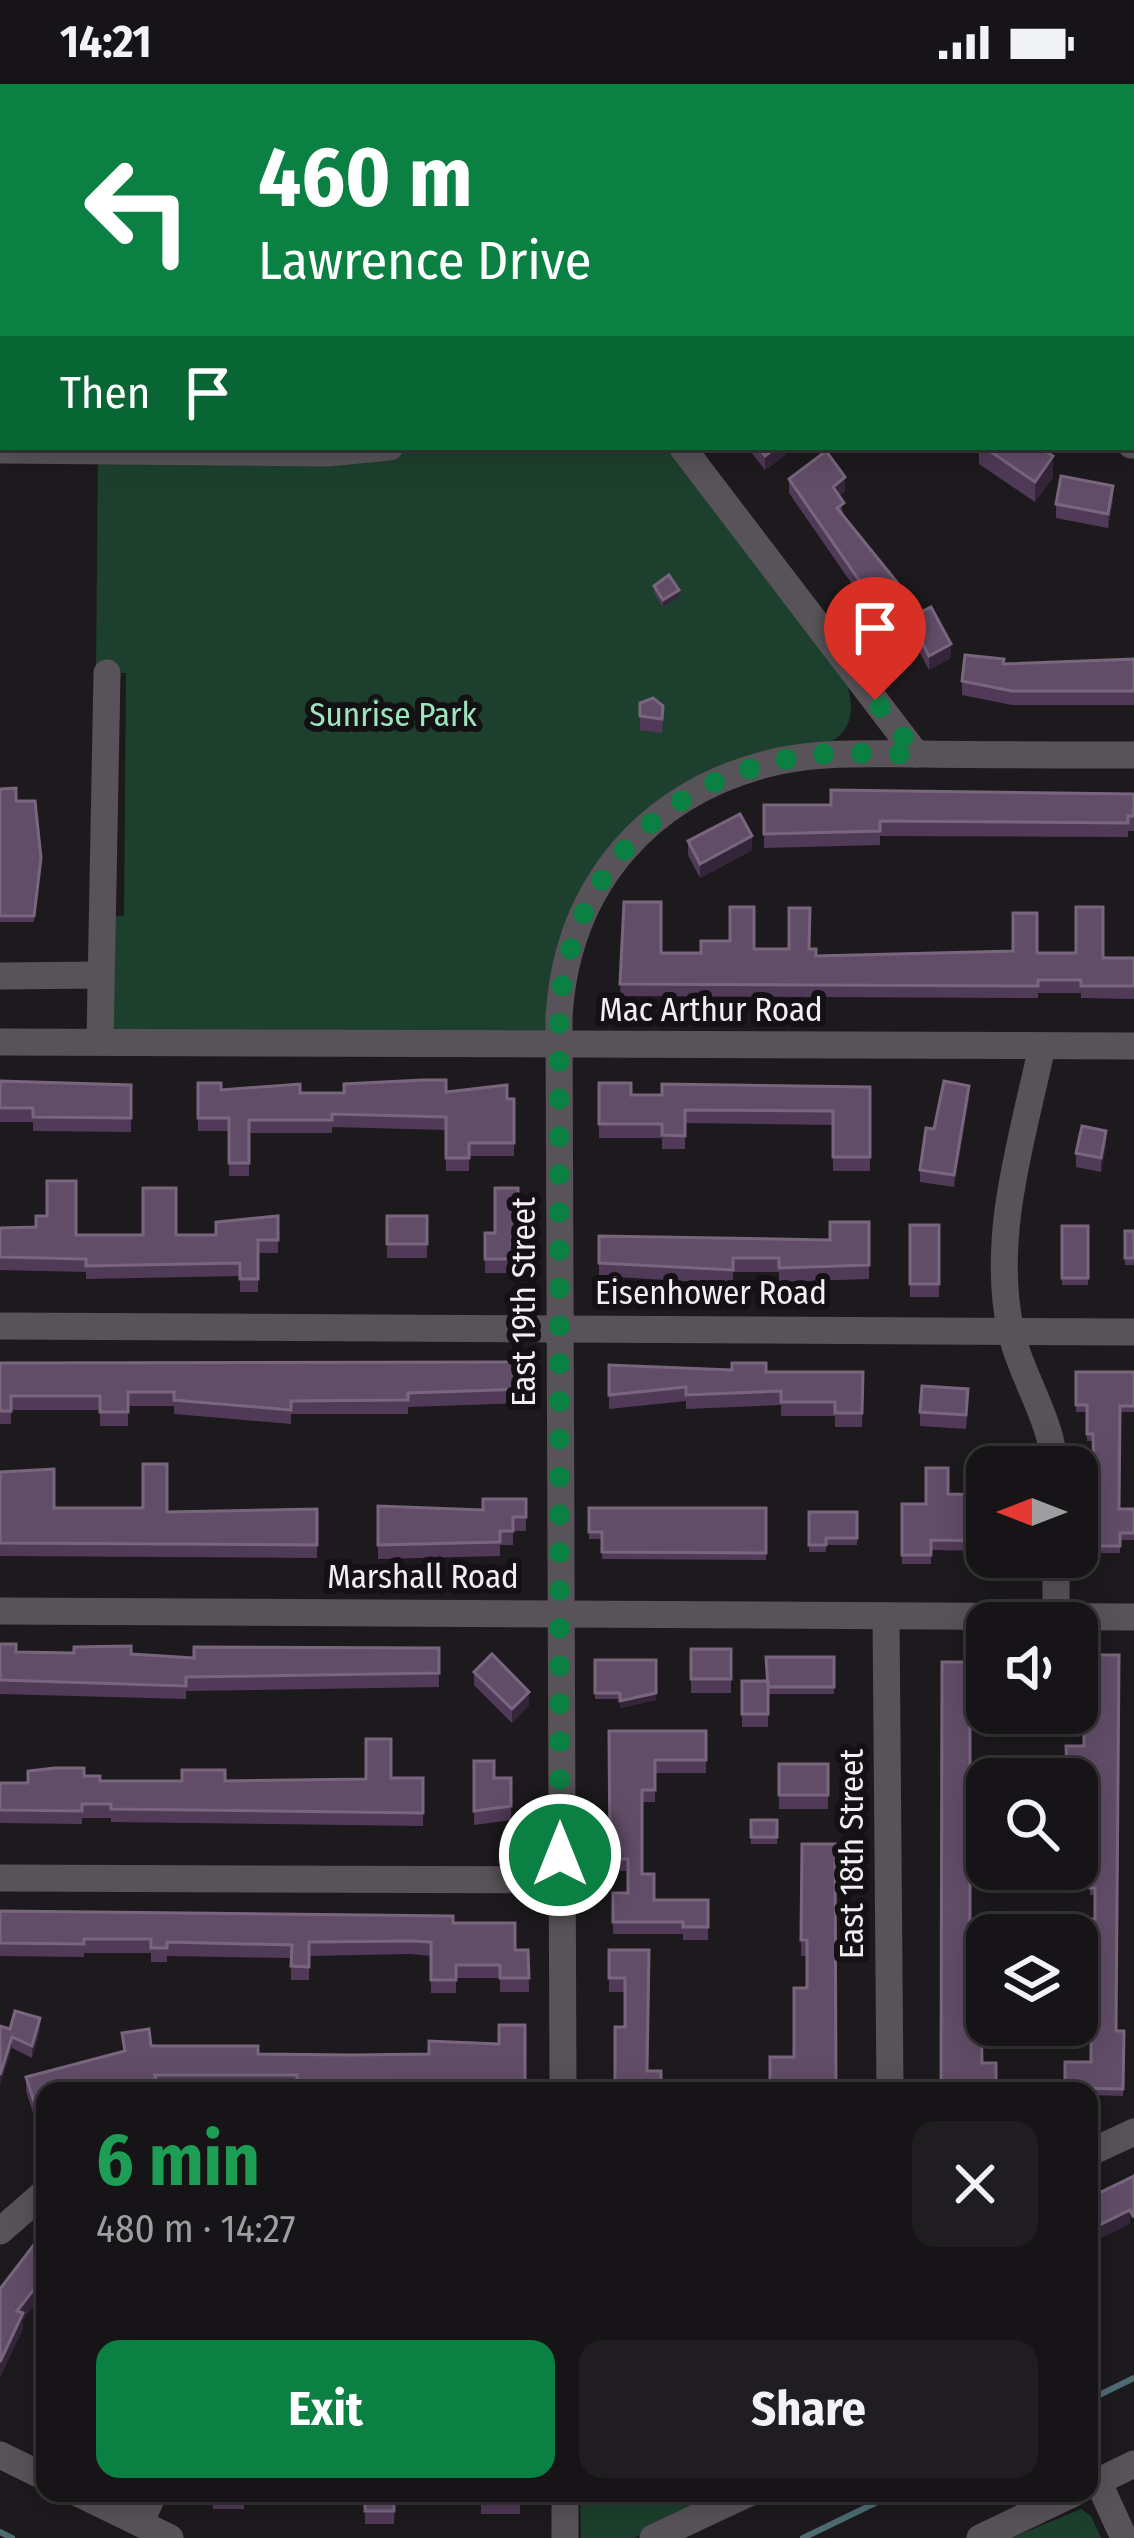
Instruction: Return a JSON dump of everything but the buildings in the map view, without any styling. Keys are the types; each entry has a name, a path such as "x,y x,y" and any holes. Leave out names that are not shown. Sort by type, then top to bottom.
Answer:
{"street":[{"path":"0,451 326,454 363,450"},
{"path":"684,450 916,754"},
{"path":"100,1041 106,673"},
{"name":"East 19th Street","path":"563,2082 560,1046 561,984 575,925 610,866 662,814 698,791 776,762 824,755 1134,755"},
{"path":"0,976 100,975"},
{"name":"Mac Arthur Road","path":"0,1042 1134,1046"},
{"path":"1042,1046 1008,1202 1011,1331 1045,1416 1050,1446"},
{"name":"Eisenhower Road","path":"0,1326 1134,1333"},
{"name":"Marshall Road","path":"0,1611 966,1616"},
{"name":"East 18th Street","path":"886,1616 890,2082"},
{"name":"Marshall Road","path":"1098,1617 1134,1617"},
{"path":"0,1878 560,1880"},
{"path":"1098,2149 1134,2132"},
{"path":"4,2218 36,2198"},
{"path":"0,2455 36,2473"},
{"path":"1098,2482 1134,2464"},
{"path":"97,2502 170,2538"},
{"path":"140,2523 150,2502"},
{"path":"565,2502 565,2538"},
{"path":"653,2538 730,2502"},
{"path":"980,2538 1056,2502"},
{"path":"1098,2502 1124,2538"}],"green space":[{"name":"Sunrise Park","path":"684,450 844,672 850,695 848,722 827,745 698,791 590,896 559,1046 100,1041 101,916 124,916 126,673 96,672 98,451"},
{"path":"580,2502 710,2502 634,2538 581,2538"},
{"path":"1081,2509 1091,2516 1101,2538 1011,2538"}],"waterway":[{"path":"1098,2396 1134,2378"},
{"path":"803,2538 877,2502"},
{"path":"0,2532 12,2538"}],"route":[{"path":"560,1855 559,1017 567,951 575,925 610,866 662,814 698,791 736,774 806,756 916,754 875,700"}]}
